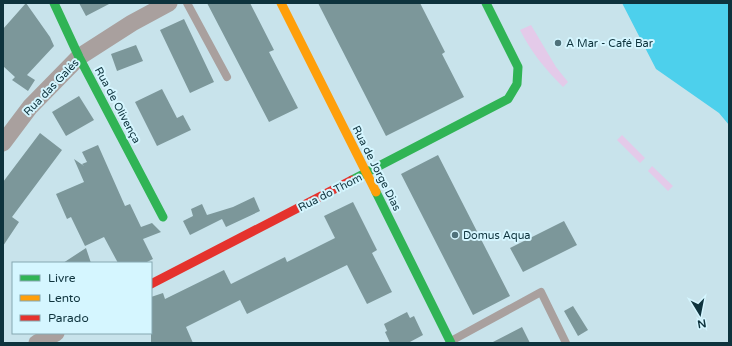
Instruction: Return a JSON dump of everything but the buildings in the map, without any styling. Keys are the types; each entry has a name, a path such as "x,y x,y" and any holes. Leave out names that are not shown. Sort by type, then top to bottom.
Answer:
{"street":[{"name":"Rua de Olivença","path":"54,3 79,57 163,217"},
{"name":"Rua das Galés","path":"3,143 30,107 79,57 132,23 169,3"},
{"name":"Rua de Jorge Dias","path":"281,3 451,342"},
{"name":"Rua do Thom","path":"152,283 508,99 516,90 519,78 518,67 486,3"},
{"path":"37,343 54,334"}],"lane":[{"path":"187,3 227,76"},
{"path":"451,342 540,292 566,343"}],"shaded area":[{"path":"531,25 556,67 568,82 563,87 539,60 520,30"},
{"path":"622,135 645,158 640,163 617,140"},
{"path":"652,166 673,186 668,191 648,171"}],"water":[{"path":"622,3 729,3 729,125 719,113 656,69"}],"traffic: fast":[{"path":"54,3 79,57 163,217"},
{"path":"352,180 508,99 517,84 518,67 486,3"},
{"path":"376,192 451,343"}],"traffic: slow":[{"path":"281,3 376,192"}],"traffic: jam":[{"path":"152,283 352,180"}],"place":[{"name":"A Mar - Café Bar","path":"558,43"},
{"name":"Domus Aqua","path":"455,235"}]}
